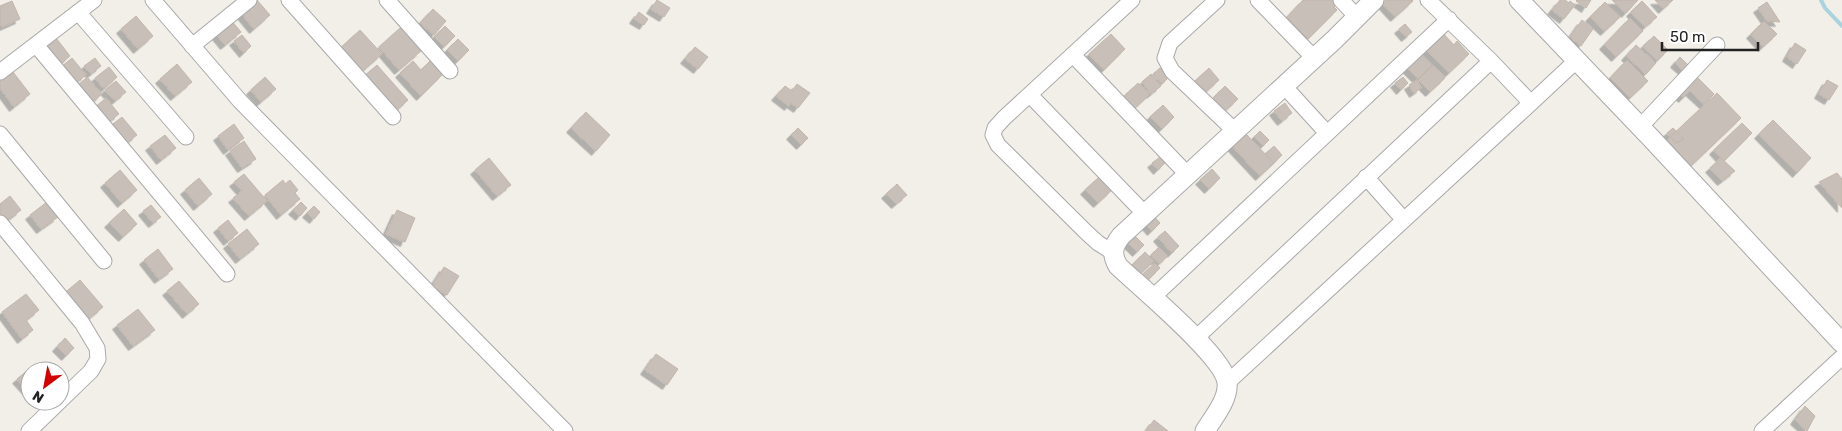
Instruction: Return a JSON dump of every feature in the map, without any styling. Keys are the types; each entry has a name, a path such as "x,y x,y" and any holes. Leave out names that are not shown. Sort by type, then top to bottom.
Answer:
{"street":[{"path":"0,72 94,0"},
{"path":"152,0 240,101 566,431"},
{"path":"192,46 249,0"},
{"path":"289,0 393,117"},
{"path":"387,0 450,71"},
{"path":"1114,253 1087,233 998,145 993,135 994,128 1132,0"},
{"path":"1217,0 1170,43 1165,58 1172,71 1235,131"},
{"path":"1258,0 1314,58"},
{"path":"1341,0 1357,17"},
{"path":"1205,431 1226,394 1227,382 1223,370 1196,338 1118,266 1113,257 1114,245 1374,0"},
{"path":"1428,0 1531,103"},
{"path":"1519,0 1641,126 1842,343"},
{"path":"78,12 186,137"},
{"path":"1152,298 1448,19"},
{"path":"36,45 227,274"},
{"path":"1641,126 1717,45"},
{"path":"1073,55 1188,175"},
{"path":"1227,382 1577,60"},
{"path":"1196,338 1491,61"},
{"path":"1284,86 1327,133"},
{"path":"1030,95 1145,214"},
{"path":"0,134 104,261"},
{"path":"1366,177 1404,220"},
{"path":"0,222 82,323 97,348 98,359 91,371 29,431"},
{"path":"1762,431 1842,357"}],"building":[{"path":"254,0 257,0 270,15 254,29 240,12"},
{"path":"657,0 670,8 664,17 651,9"},
{"path":"1303,0 1335,0 1338,4 1334,7 1337,10 1308,39 1287,17"},
{"path":"1386,0 1413,1 1395,17 1382,3"},
{"path":"1560,0 1565,0 1569,3 1570,1 1575,5 1564,19 1552,10"},
{"path":"1577,0 1591,0 1586,8"},
{"path":"1612,0 1638,0 1626,13"},
{"path":"1655,0 1673,0 1663,9"},
{"path":"12,1 20,19 2,27 0,23 0,6"},
{"path":"1642,1 1657,17 1645,27 1631,12"},
{"path":"1605,2 1620,17 1605,31 1590,17"},
{"path":"1767,2 1780,22 1767,21 1758,8"},
{"path":"433,9 446,21 434,35 420,23"},
{"path":"639,12 648,19 644,25 634,19"},
{"path":"136,16 153,36 138,49 121,29"},
{"path":"1630,18 1643,31 1616,57 1604,45"},
{"path":"230,19 241,32 225,45 215,33"},
{"path":"1582,20 1593,29 1581,46 1570,37"},
{"path":"1764,21 1777,34 1763,47 1751,34"},
{"path":"1405,24 1412,32 1406,37 1399,29"},
{"path":"445,26 455,36 444,47 434,37"},
{"path":"400,28 421,51 399,70 379,47"},
{"path":"360,30 382,54 358,75 337,51"},
{"path":"1440,30 1454,45 1457,41 1469,54 1449,73 1426,49"},
{"path":"1111,34 1125,49 1104,70 1089,54"},
{"path":"242,35 251,46 244,53 234,41"},
{"path":"1654,36 1668,50 1657,61 1643,46"},
{"path":"56,38 70,56 58,66 43,49"},
{"path":"458,39 469,50 458,61 447,50"},
{"path":"1795,43 1806,50 1797,64 1787,57"},
{"path":"1636,45 1656,63 1646,74 1626,56"},
{"path":"695,47 708,57 698,69 685,59"},
{"path":"1421,54 1432,65 1418,79 1406,67"},
{"path":"1680,57 1688,65 1683,70 1675,63"},
{"path":"72,58 86,75 73,85 60,68"},
{"path":"95,58 101,66 91,74 84,66"},
{"path":"1627,60 1648,81 1630,98 1610,78"},
{"path":"413,61 421,70 430,61 443,74 421,96 400,73"},
{"path":"177,64 192,82 175,96 160,79"},
{"path":"377,65 408,100 394,113 363,77"},
{"path":"1433,65 1445,78 1430,92 1418,80"},
{"path":"109,67 117,77 104,89 95,78"},
{"path":"1160,68 1169,77 1162,84 1153,74"},
{"path":"1209,68 1219,80 1206,92 1195,81"},
{"path":"13,72 30,94 14,107 0,88 0,81"},
{"path":"1693,73 1714,94 1704,104 1690,91 1683,98 1676,91"},
{"path":"1151,74 1161,86 1151,94 1142,82"},
{"path":"87,77 102,94 89,105 75,88"},
{"path":"265,77 276,89 261,102 251,90"},
{"path":"1403,77 1408,83 1401,90 1395,83"},
{"path":"1417,80 1421,88 1414,93 1409,85"},
{"path":"1827,80 1838,86 1829,100 1819,94"},
{"path":"116,81 126,92 115,101 105,90"},
{"path":"1138,83 1150,94 1133,110 1122,98"},
{"path":"797,84 810,93 798,108 791,103 789,106 776,96 785,86 792,91"},
{"path":"1225,86 1238,99 1222,114 1210,101"},
{"path":"1717,93 1741,118 1691,166 1667,140"},
{"path":"106,98 119,114 106,124 93,109"},
{"path":"1285,103 1292,113 1282,121 1274,111"},
{"path":"1163,105 1174,117 1162,129 1150,117"},
{"path":"586,112 610,135 596,151 571,128"},
{"path":"122,117 137,135 124,145 109,127"},
{"path":"1773,120 1811,158 1797,173 1759,134"},
{"path":"1742,123 1752,133 1724,161 1714,150"},
{"path":"234,124 244,138 228,150 218,136"},
{"path":"798,128 808,138 801,145 791,135"},
{"path":"1673,128 1684,139 1676,143 1667,133"},
{"path":"1260,131 1269,140 1263,146 1254,137"},
{"path":"1244,132 1274,163 1260,176 1231,145"},
{"path":"165,135 176,148 161,160 150,146"},
{"path":"244,141 256,159 242,168 230,151"},
{"path":"1274,146 1282,155 1274,163 1265,154"},
{"path":"1160,157 1165,163 1158,170 1152,163"},
{"path":"489,158 511,185 497,196 475,170"},
{"path":"1721,158 1735,171 1722,181 1710,168"},
{"path":"1212,169 1220,178 1209,189 1200,180"},
{"path":"120,170 137,190 122,203 105,183"},
{"path":"1837,173 1842,179 1842,208 1819,182"},
{"path":"244,174 267,201 249,216 233,198 242,191 234,182"},
{"path":"1099,177 1112,190 1098,203 1085,190"},
{"path":"199,178 212,194 198,206 185,190"},
{"path":"283,180 285,184 290,180 298,190 295,193 300,199 281,215 265,195"},
{"path":"897,184 907,195 896,204 886,194"},
{"path":"10,196 21,210 4,223 0,217 0,204"},
{"path":"47,202 58,217 41,229 30,215"},
{"path":"301,202 307,208 300,216 293,210"},
{"path":"151,205 161,217 153,223 143,211"},
{"path":"314,206 320,212 314,219 307,213"},
{"path":"124,209 137,224 123,237 109,223"},
{"path":"397,210 415,218 405,242 386,234"},
{"path":"1150,212 1160,223 1152,231 1142,220"},
{"path":"228,220 238,233 228,241 218,228"},
{"path":"247,229 259,244 240,259 228,244"},
{"path":"1165,231 1179,246 1172,253 1158,237"},
{"path":"1131,232 1144,245 1137,252 1124,239"},
{"path":"1159,247 1168,256 1159,264 1151,255"},
{"path":"158,249 173,269 159,279 144,260"},
{"path":"1145,252 1154,261 1138,276 1130,267"},
{"path":"1155,263 1160,268 1147,281 1142,275"},
{"path":"444,267 459,276 447,295 432,286"},
{"path":"80,280 103,307 84,323 61,296"},
{"path":"179,281 199,304 187,314 167,291"},
{"path":"26,294 39,310 26,320 33,330 22,339 2,312"},
{"path":"138,309 155,330 133,346 117,325"},
{"path":"65,338 74,348 66,356 57,347"},
{"path":"656,354 678,369 667,385 645,370"},
{"path":"1805,406 1815,416 1807,431 1795,420"},
{"path":"1154,420 1168,431 1146,431"}],"waterway":[{"path":"1821,0 1825,8 1842,26"}]}
